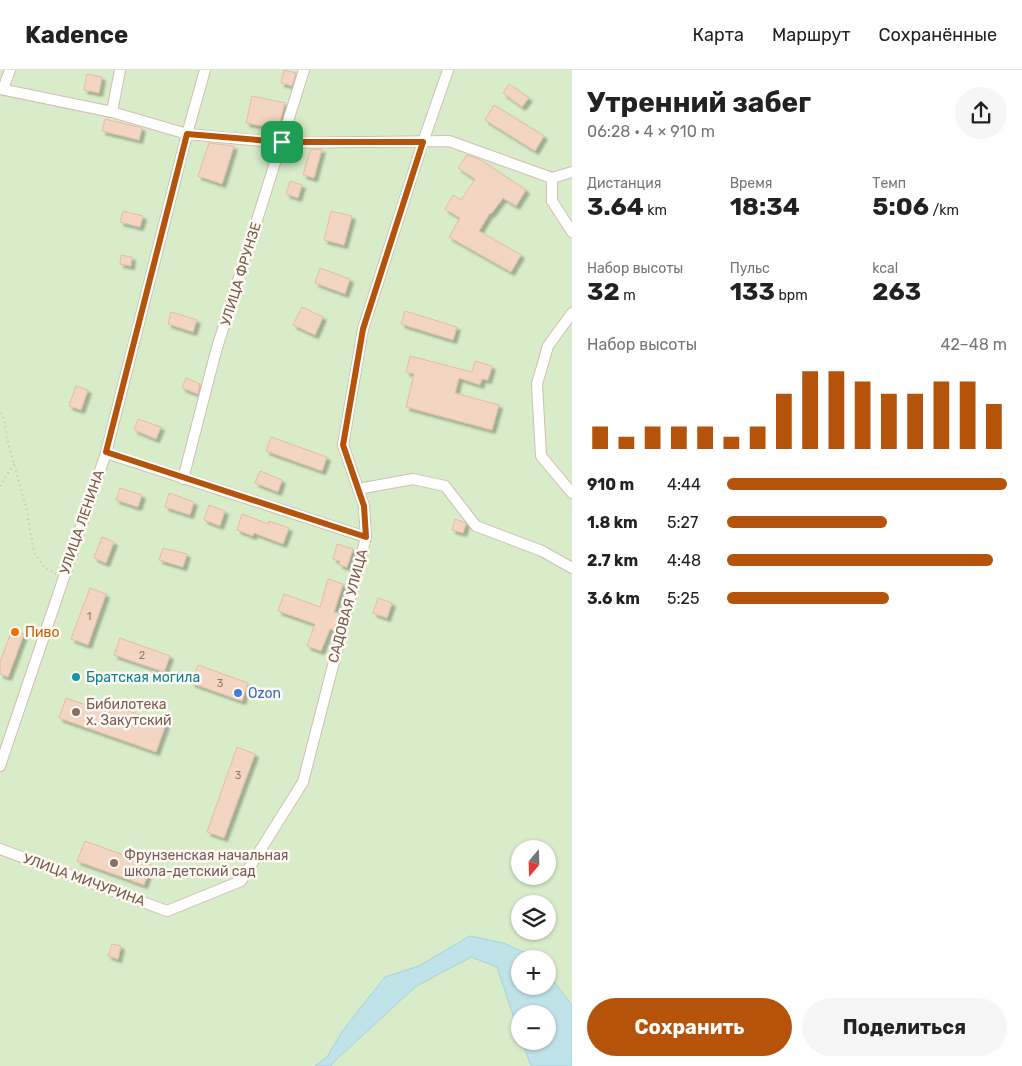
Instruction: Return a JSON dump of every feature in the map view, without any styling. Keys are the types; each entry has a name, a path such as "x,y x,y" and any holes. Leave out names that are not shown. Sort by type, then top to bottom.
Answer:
{"street":[{"path":"10,70 1,89 112,112 187,134 282,142 448,141 552,178 569,173"},
{"path":"112,112 120,70"},
{"name":"УЛИЦА ЛЕНИНА","path":"0,766 106,452 187,134 206,70"},
{"name":"УЛИЦА ФРУНЗЕ","path":"183,478 216,351 304,70"},
{"name":"САДОВАЯ УЛИЦА","path":"168,911 241,881 303,782 366,537 364,506 343,445 363,329 448,70"},
{"path":"552,178 552,201 572,232"},
{"path":"572,313 548,346 537,384 541,456 572,492"},
{"path":"106,452 366,537"},
{"path":"358,490 413,479 445,486 476,526 542,550 572,568"},
{"name":"УЛИЦА МИЧУРИНА","path":"0,849 168,911"}],"path":[{"path":"0,413 4,419 26,507 34,552 45,568 63,579"},
{"path":"0,486 14,464"}],"green space":[{"path":"0,70 572,70 572,1066 0,1066"}],"water":[{"path":"470,936 503,943 519,950 511,950 511,995 556,995 556,984 572,1005 572,1066 531,1066 525,1050 556,1050 556,1005 511,1005 511,1009 497,967 471,957 415,987 331,1066 315,1066 327,1057 343,1030 385,977 419,966"}],"building":[{"path":"284,70 296,73 292,86 281,83"},
{"path":"87,74 102,77 99,93 84,90"},
{"path":"509,84 529,98 522,107 503,93"},
{"path":"252,96 285,103 278,129 246,123"},
{"path":"494,105 544,136 535,151 485,120"},
{"path":"105,119 142,128 139,140 102,131"},
{"path":"209,143 234,146 222,184 198,176"},
{"path":"322,149 314,178 303,175 310,150"},
{"path":"467,155 479,159 526,190 516,206 503,198 490,213 479,231 521,255 511,272 449,237 460,218 445,209 453,195 461,200 475,179 458,168"},
{"path":"290,181 302,185 298,198 286,194"},
{"path":"123,211 143,216 140,227 120,222"},
{"path":"331,211 352,216 344,245 324,240"},
{"path":"121,255 132,257 131,266 120,264"},
{"path":"320,268 350,279 345,294 315,283"},
{"path":"302,307 323,317 315,335 293,325"},
{"path":"405,311 457,327 453,340 401,324"},
{"path":"171,312 197,320 193,332 168,324"},
{"path":"410,356 472,372 475,361 492,366 488,380 482,379 480,385 459,378 455,393 499,405 492,430 406,407 414,374 406,372"},
{"path":"186,378 200,384 198,394 182,388"},
{"path":"76,386 88,390 81,410 69,406"},
{"path":"138,419 161,427 156,439 134,430"},
{"path":"271,437 327,457 322,471 266,451"},
{"path":"260,471 282,480 278,492 255,483"},
{"path":"120,488 142,495 138,507 116,500"},
{"path":"169,493 194,502 190,515 165,507"},
{"path":"209,505 225,511 220,526 204,520"},
{"path":"242,514 268,524 269,521 289,528 283,544 254,533 253,536 237,530"},
{"path":"455,519 466,524 463,533 452,530"},
{"path":"102,537 114,542 106,563 94,558"},
{"path":"337,544 353,549 347,567 339,565 340,561 333,559"},
{"path":"163,548 187,554 183,567 159,560"},
{"path":"328,579 343,584 334,612 339,613 339,616 333,630 330,629 321,651 307,646 315,624 278,611 284,594 320,607"},
{"path":"90,588 106,594 88,645 71,639"},
{"path":"378,598 392,603 387,618 373,613"},
{"path":"12,630 24,634 8,677 0,674 0,662"},
{"path":"120,638 170,656 164,672 114,655"},
{"path":"198,665 248,683 242,701 191,683"},
{"path":"66,698 109,713 112,705 166,724 156,752 59,718"},
{"path":"237,747 255,754 224,838 207,832"},
{"name":"Фрунзенская начальная школа-детский сад","path":"85,841 151,865 144,885 77,861"},
{"path":"112,944 121,946 118,959 108,956"}],"place":[{"name":"Пиво","path":"15,632"},
{"name":"Братская могила","path":"76,677"},
{"name":"Ozon","path":"238,693"},
{"name":"Бибилотека х. Закутский","path":"76,712"},
{"name":"Фрунзенская начальная школа-детский сад","path":"114,863"}],"route":[{"path":"187,134 282,142 423,142 363,329 343,445 364,506 366,537 106,452 187,134"}]}
